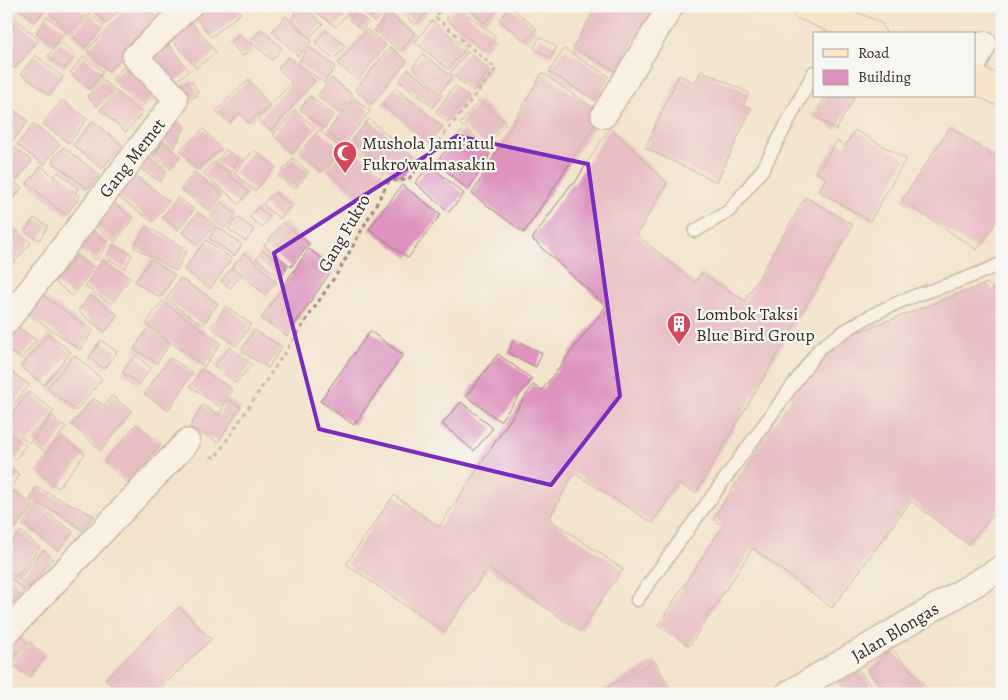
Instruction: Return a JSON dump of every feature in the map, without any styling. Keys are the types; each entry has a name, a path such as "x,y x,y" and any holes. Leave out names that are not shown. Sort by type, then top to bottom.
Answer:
{"street":[{"name":"Gang Memet","path":"6,322 175,102 174,97 134,57 189,6"},
{"path":"604,115 671,6"},
{"path":"805,6 838,28 860,32"},
{"path":"976,80 1002,92"},
{"path":"6,633 187,442"},
{"name":"Jalan Blongas","path":"788,694 1002,568"}],"lane":[{"path":"695,231 730,211 763,169 813,74"},
{"path":"637,600 819,349 844,329 868,316 911,297 975,276 1002,263"}],"path":[{"name":"Gang Fukro","path":"187,442 215,458 340,269 389,181 408,180 496,69 435,17 443,6"}],"highlighted area":[{"path":"457,136 588,164 620,396 551,485 319,429 274,253"}],"building":[{"path":"16,6 49,6 35,22"},
{"path":"56,6 77,6 86,15 70,32 50,13"},
{"path":"88,6 124,6 106,23"},
{"path":"130,6 145,6 159,20 109,71 87,50"},
{"path":"192,6 236,6 241,13 211,37 189,9"},
{"path":"298,6 313,6 310,12 323,24 310,37 292,19"},
{"path":"319,6 342,6 349,11 336,27 315,11"},
{"path":"356,6 388,6 374,22"},
{"path":"396,6 433,6 415,25"},
{"path":"457,6 496,37 484,51 446,19"},
{"path":"466,6 501,6 484,23"},
{"path":"596,6 642,6 651,11 618,72 573,48"},
{"path":"510,7 537,29 526,42 499,20"},
{"path":"355,12 368,22 362,30 349,20"},
{"path":"388,13 415,33 401,51 374,31"},
{"path":"10,14 39,40 15,68 6,61 6,18"},
{"path":"90,14 104,26 86,47 72,35"},
{"path":"185,14 216,52 196,68 164,30"},
{"path":"286,16 312,41 298,56 272,31"},
{"path":"47,17 65,31 54,46 36,32"},
{"path":"432,21 466,48 448,69 415,42"},
{"path":"261,29 282,48 272,60 250,41"},
{"path":"366,29 386,45 358,80 338,64"},
{"path":"326,30 345,46 334,59 315,43"},
{"path":"239,34 253,47 243,56 230,43"},
{"path":"540,37 557,47 550,58 534,48"},
{"path":"166,41 189,71 168,87 145,58"},
{"path":"60,42 75,55 64,69 48,56"},
{"path":"309,47 335,67 324,83 298,63"},
{"path":"390,47 407,61 372,104 355,90"},
{"path":"564,49 608,76 595,100 549,72"},
{"path":"468,52 490,70 473,91 450,73"},
{"path":"423,54 452,77 441,91 412,68"},
{"path":"35,55 63,77 49,95 21,74"},
{"path":"84,56 103,72 90,89 70,73"},
{"path":"288,57 315,81 271,131 258,119 292,82 278,68"},
{"path":"129,60 158,92 140,108 112,79"},
{"path":"408,69 442,95 433,107 399,81"},
{"path":"701,70 749,93 743,105 751,109 717,182 645,148 679,75 695,83"},
{"path":"542,73 602,114 524,233 472,194"},
{"path":"331,78 353,95 339,113 318,96"},
{"path":"102,79 114,90 97,107 87,96"},
{"path":"249,79 269,105 248,123 239,113 229,123 216,111"},
{"path":"191,80 199,94 187,101 178,87"},
{"path":"455,86 468,96 448,122 435,112"},
{"path":"396,88 443,127 429,144 382,104"},
{"path":"116,91 142,113 126,132 100,110"},
{"path":"310,96 334,115 324,128 300,109"},
{"path":"354,98 370,111 343,145 327,132"},
{"path":"825,98 854,98 836,130 814,116"},
{"path":"62,100 87,119 69,143 43,124"},
{"path":"479,100 506,123 487,146 460,124"},
{"path":"6,104 28,121 13,141 6,136"},
{"path":"295,110 315,128 293,153 273,135"},
{"path":"172,117 185,127 174,148 163,141 153,157 143,151"},
{"path":"369,119 417,160 400,180 352,139"},
{"path":"93,121 122,145 102,169 73,145"},
{"path":"33,124 60,144 44,165 17,145"},
{"name":"Lombok Taksi Blue Bird Group","path":"610,127 667,183 637,235 695,283 701,273 745,301 806,197 853,225 696,493 678,483 653,523 574,473 549,519 623,569 580,631 488,568 444,632 346,564 394,495 439,527 533,385 542,390 606,306 532,239 572,183 574,184"},
{"path":"950,127 1002,161 1002,213 977,250 902,200"},
{"path":"204,129 221,149 197,170 180,150"},
{"path":"319,130 342,149 322,172 299,153"},
{"path":"855,130 906,159 870,221 818,191 826,178 817,173 837,141 845,146"},
{"path":"462,131 490,154 468,190 436,162"},
{"path":"6,141 32,161 17,180 6,171"},
{"path":"163,143 181,156 171,169 154,156"},
{"path":"348,144 383,174 360,200 326,170"},
{"path":"63,147 99,175 87,189 52,161"},
{"path":"226,150 239,160 230,172 216,162"},
{"path":"254,150 275,167 255,191 234,173"},
{"path":"142,153 167,171 160,182 134,164"},
{"path":"293,158 309,172 294,189 278,176"},
{"path":"213,162 249,192 239,204 204,174"},
{"path":"430,165 464,194 449,212 415,183"},
{"path":"41,166 54,177 58,172 78,188 75,193 80,197 66,215 27,183"},
{"path":"194,172 223,194 210,211 181,189"},
{"path":"133,174 169,201 153,222 116,195"},
{"path":"6,176 22,188 6,208"},
{"path":"402,185 441,214 408,258 369,229"},
{"path":"274,192 291,206 280,219 263,204"},
{"path":"178,197 194,210 178,230 162,217"},
{"path":"110,200 133,218 115,242 92,223"},
{"path":"221,202 236,214 225,228 210,217"},
{"path":"258,207 270,217 262,227 249,217"},
{"path":"198,212 215,225 198,245 182,232"},
{"path":"237,217 254,230 246,241 228,229"},
{"path":"34,218 48,226 39,240 25,232"},
{"path":"6,222 31,243 10,267 6,264"},
{"path":"283,222 309,244 291,267 264,246"},
{"path":"84,224 109,243 96,260 71,241"},
{"path":"146,226 187,250 176,271 134,247"},
{"path":"217,226 242,245 234,256 209,238"},
{"path":"206,240 232,259 210,289 184,269"},
{"path":"113,245 132,255 125,268 106,258"},
{"path":"309,249 334,267 287,336 261,318"},
{"path":"263,250 287,268 280,277 256,259"},
{"path":"245,253 277,282 265,295 233,266"},
{"path":"77,255 94,268 72,296 55,282"},
{"path":"151,259 175,275 160,298 135,282"},
{"path":"103,260 130,278 111,304 85,286"},
{"path":"232,268 241,276 230,288 221,281"},
{"name":"Lombok Taksi Blue Bird Group","path":"1002,276 1002,505 968,544 911,501 832,608 753,548 689,646 658,625 723,526 713,519 812,364 815,366 829,343 988,283 993,290"},
{"path":"180,278 218,303 203,325 166,300"},
{"path":"38,292 93,331 80,350 25,311"},
{"path":"90,295 118,315 105,332 78,311"},
{"path":"162,301 221,343 204,367 146,324"},
{"path":"226,306 251,324 236,346 211,327"},
{"path":"16,326 36,340 21,359 6,348 6,338"},
{"path":"147,329 170,343 157,363 134,349"},
{"path":"254,330 282,347 268,368 241,351"},
{"path":"370,331 403,355 354,425 320,401"},
{"path":"49,334 71,352 44,385 21,367"},
{"path":"514,339 542,353 536,367 508,353"},
{"path":"101,340 117,352 105,369 89,358"},
{"path":"230,347 252,364 236,383 214,366"},
{"path":"498,354 532,379 500,421 466,396"},
{"path":"74,355 102,379 76,411 47,388"},
{"path":"135,355 151,368 139,384 122,372"},
{"path":"170,358 193,373 168,410 144,394"},
{"path":"6,368 29,385 6,414"},
{"path":"202,369 232,390 220,407 190,386"},
{"path":"29,392 54,411 29,443 6,426 6,421"},
{"path":"112,396 132,411 101,451 72,425 93,398 104,406"},
{"path":"227,399 241,407 218,442 190,427 202,405 219,415"},
{"path":"461,402 493,428 474,451 442,424"},
{"path":"52,416 66,427 47,453 33,442"},
{"path":"136,424 161,444 128,483 104,462"},
{"path":"6,430 26,445 16,459 6,452"},
{"path":"63,437 85,454 58,488 37,472"},
{"path":"8,465 20,475 6,491 6,467"},
{"path":"36,487 94,516 82,530 58,513 30,500"},
{"path":"13,490 34,506 6,538 6,498"},
{"path":"37,505 73,532 58,551 23,525"},
{"path":"20,531 40,548 16,577 6,568 6,548"},
{"path":"43,550 53,558 29,587 19,579"},
{"path":"6,575 24,590 11,604 6,600"},
{"path":"179,607 211,639 155,694 120,694 105,679"},
{"path":"12,629 27,642 6,665 6,635"},
{"path":"29,642 46,656 29,678 12,664"},
{"path":"892,649 932,694 888,694 868,671"},
{"path":"655,661 673,694 595,694"},
{"path":"854,665 878,694 849,694 837,680"}],"place":[{"name":"Mushola Jami'atul Fukro'walmasakin","path":"345,174"},
{"name":"Lombok Taksi Blue Bird Group","path":"679,345"}]}
